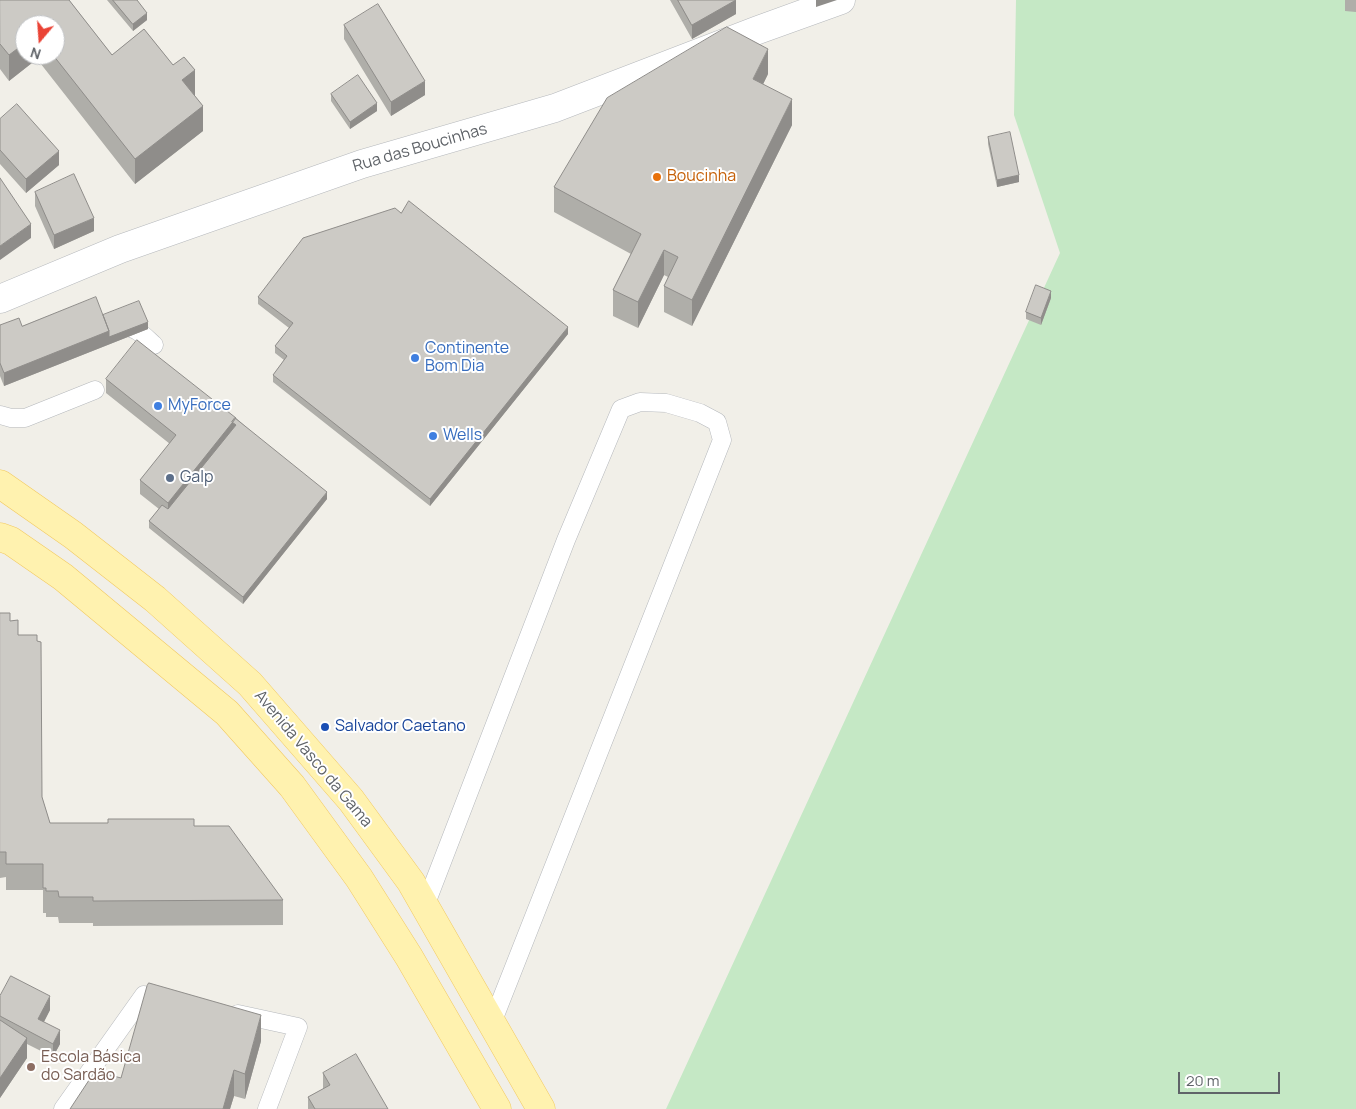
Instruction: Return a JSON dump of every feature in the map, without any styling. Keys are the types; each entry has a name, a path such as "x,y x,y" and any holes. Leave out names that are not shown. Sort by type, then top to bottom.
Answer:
{"main road":[{"name":"Avenida Vasco da Gama","path":"0,484 73,535 155,599 250,684 351,800 411,882 541,1109"},
{"name":"Avenida Vasco da Gama","path":"0,537 11,541 63,577 227,713 292,786 358,878 409,957 497,1109"}],"street":[{"name":"Rua das Boucinhas","path":"0,299 120,249 362,164 555,108 841,0"}],"lane":[{"path":"103,332 124,326 135,328 154,345"},
{"path":"0,414 11,418 26,418 95,390"},
{"path":"424,906 566,540 621,409 640,402 666,403 700,413 717,422 722,440 492,1023"},
{"path":"63,1109 144,995 182,1003"},
{"path":"221,1011 298,1026 267,1109"}],"green space":[{"path":"1016,0 1356,0 1356,1109 666,1109 1060,253 1014,115"}],"building":[{"path":"0,0 69,0 112,55 144,29 173,65 184,57 195,70 182,80 203,106 135,159 61,65 65,65 65,15 15,15 15,50 9,55 0,44"},
{"path":"113,0 137,0 147,13 133,24"},
{"path":"678,0 736,0 692,25"},
{"path":"378,4 425,81 391,102 344,25"},
{"path":"727,27 768,49 753,79 792,99 692,300 664,286 678,257 664,250 638,302 613,290 641,234 554,187 607,98"},
{"path":"358,75 377,103 350,122 331,94"},
{"path":"17,104 59,151 26,179 0,150 0,119"},
{"path":"1010,132 1019,175 997,180 988,137"},
{"path":"74,174 94,218 54,235 35,192"},
{"path":"0,178 31,224 0,246"},
{"name":"Continente Bom Dia","path":"409,201 568,327 430,499 273,375 287,356 275,346 293,323 258,297 303,238 395,208 401,213"},
{"path":"1036,285 1051,291 1041,318 1026,312"},
{"path":"96,297 109,331 4,373 0,363 0,325 19,318 22,326"},
{"path":"139,301 148,322 109,337 109,331 103,315"},
{"path":"137,340 236,418 168,503 140,480 176,435 106,379"},
{"path":"235,418 327,492 243,597 149,521 162,505 168,509 236,425 232,422"},
{"path":"0,613 10,613 10,621 18,620 18,635 37,635 37,641 41,642 42,797 50,823 108,823 108,819 194,819 194,826 229,826 283,900 93,901 93,897 59,897 58,891 46,891 46,888 43,888 43,864 6,864 6,852 0,852"},
{"path":"11,976 50,996 38,1019 60,1030 53,1044 0,1016 0,996"},
{"path":"149,983 261,1015 245,1074 234,1070 223,1109 70,1109 95,1071 121,1078"},
{"path":"0,1020 27,1038 0,1078"},
{"path":"356,1054 388,1109 315,1109 308,1097 330,1085 323,1073"}],"place":[{"name":"Boucinha","path":"657,177"},
{"name":"Continente Bom Dia","path":"415,358"},
{"name":"MyForce","path":"158,406"},
{"name":"Wells","path":"433,436"},
{"name":"Galp","path":"170,478"},
{"name":"Salvador Caetano","path":"325,727"},
{"name":"Escola Básica do Sardão","path":"31,1067"}]}
